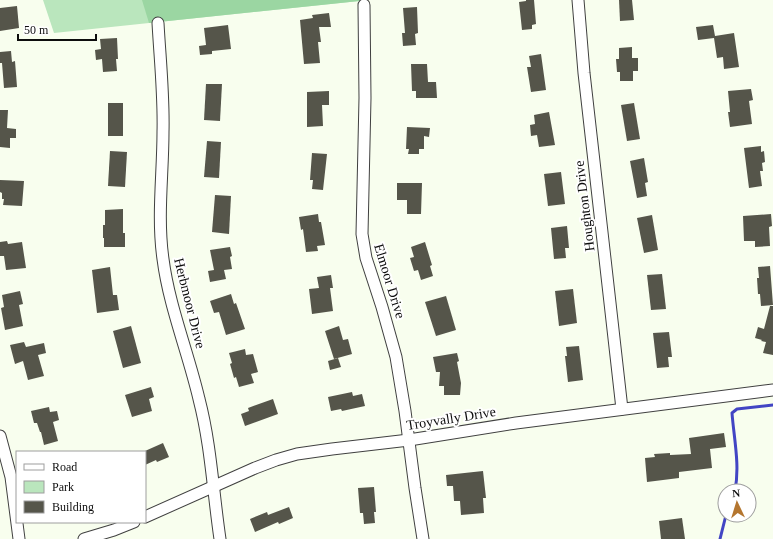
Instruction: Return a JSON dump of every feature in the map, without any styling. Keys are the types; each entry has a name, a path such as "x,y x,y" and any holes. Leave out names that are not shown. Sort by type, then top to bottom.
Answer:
{"street":[{"name":"Houghton Drive","path":"578,0 584,74 622,409"},
{"name":"Elmoor Drive","path":"364,5 365,98 362,234 366,258 396,357 409,440 414,488 423,539"},
{"name":"Herbmoor Drive","path":"158,23 163,115 160,219 163,258 170,295 199,399 208,441 220,539"},
{"name":"Troyvally Drive","path":"146,517 276,460 297,454 332,448 409,440 516,423 773,390"},
{"path":"0,436 11,477 16,516"},
{"path":"17,523 19,539"},
{"path":"84,539 132,523"}],"green space":[{"path":"43,0 369,0 54,33"},
{"path":"142,0 369,0 149,23"}],"building":[{"path":"534,0 536,24 532,25 532,29 522,30 519,2"},
{"path":"619,0 632,0 634,20 620,21"},
{"path":"17,6 19,28 0,31 0,8"},
{"path":"417,7 418,33 415,34 416,45 403,46 402,33 405,33 403,8"},
{"path":"329,13 331,27 319,27 321,42 318,42 320,63 304,64 300,20 313,18 312,15"},
{"path":"228,25 231,49 212,51 212,54 200,55 199,46 206,45 204,28"},
{"path":"713,25 715,36 734,33 739,67 724,69 723,57 717,58 714,38 698,40 696,27"},
{"path":"117,38 117,71 103,72 102,59 96,60 95,50 101,49 100,39"},
{"path":"632,47 632,58 638,58 638,71 633,71 633,81 620,81 620,72 617,72 616,59 619,59 619,48"},
{"path":"11,51 12,62 15,61 17,87 4,88 2,63 0,63 0,52"},
{"path":"541,54 546,90 531,92 527,67 531,67 529,56"},
{"path":"411,64 427,64 428,82 436,82 437,98 416,98 416,91 412,91"},
{"path":"206,84 222,84 220,121 204,120"},
{"path":"751,89 753,100 749,101 752,124 730,127 728,91"},
{"path":"329,91 329,105 322,105 323,126 307,127 307,92"},
{"path":"108,103 123,103 123,136 108,136"},
{"path":"634,103 640,139 627,141 621,105"},
{"path":"0,110 8,110 7,128 16,129 16,138 10,138 10,148 0,147"},
{"path":"549,112 555,145 539,147 537,135 531,136 530,125 535,124 534,115"},
{"path":"407,127 430,128 429,137 424,136 424,149 419,149 419,154 408,154 409,149 406,149"},
{"path":"207,141 221,142 219,178 204,177"},
{"path":"761,146 761,152 764,151 765,162 762,163 763,171 760,171 762,186 749,188 744,148"},
{"path":"110,151 127,152 125,187 108,186"},
{"path":"312,153 327,154 323,190 312,189 313,180 310,180"},
{"path":"644,158 648,182 645,183 647,196 637,198 630,161"},
{"path":"561,172 565,204 548,206 544,174"},
{"path":"0,180 24,181 22,206 3,205 4,199 2,199 2,193 0,192"},
{"path":"397,183 422,183 421,214 407,214 407,200 397,200"},
{"path":"215,195 231,196 229,234 212,232"},
{"path":"123,209 123,233 125,233 125,247 104,247 103,225 105,225 105,210"},
{"path":"318,214 325,245 317,246 318,251 306,252 303,229 301,230 299,217"},
{"path":"771,214 772,226 769,227 770,246 755,247 755,241 744,241 743,216"},
{"path":"652,215 658,250 644,253 637,218"},
{"path":"567,226 569,248 565,248 566,258 554,259 551,228"},
{"path":"7,241 8,244 22,242 26,268 6,270 4,256 0,256 0,242"},
{"path":"425,242 432,265 430,266 433,276 421,280 418,270 414,271 410,258 414,257 411,247"},
{"path":"230,247 232,269 224,270 226,279 210,282 208,271 214,270 210,250"},
{"path":"770,266 773,305 761,306 760,294 758,294 758,267"},
{"path":"110,267 113,295 117,295 119,310 97,313 92,270"},
{"path":"662,274 666,309 651,310 647,275"},
{"path":"331,275 333,288 330,288 333,311 312,314 309,289 319,288 317,277"},
{"path":"573,289 577,323 559,326 555,291"},
{"path":"20,291 23,304 19,305 23,326 5,330 1,308 4,307 2,295"},
{"path":"231,294 234,304 236,303 245,329 226,335 219,312 214,313 210,301"},
{"path":"446,296 456,330 436,336 425,302"},
{"path":"770,306 773,306 773,355 763,353 766,342 755,338 758,327 764,329"},
{"path":"131,326 141,363 123,368 113,331"},
{"path":"339,326 343,340 348,339 352,354 334,359 325,331"},
{"path":"669,332 672,357 668,357 669,367 657,368 653,333"},
{"path":"24,342 26,347 44,343 46,353 38,355 44,376 28,380 23,361 15,364 10,345"},
{"path":"579,346 583,380 568,382 565,356 567,356 566,347"},
{"path":"245,349 246,355 253,354 258,372 251,374 254,383 239,387 236,377 234,378 229,353"},
{"path":"457,353 461,383 460,395 444,395 444,386 439,386 440,372 436,372 433,357"},
{"path":"338,358 341,367 330,370 328,361"},
{"path":"151,387 154,397 149,399 152,411 132,417 125,395"},
{"path":"352,392 353,396 362,394 365,406 342,411 341,409 331,411 328,397"},
{"path":"273,399 278,414 245,426 241,414 249,411 248,408"},
{"path":"49,407 50,412 57,411 59,420 53,422 58,441 44,445 41,432 37,423 34,423 31,411"},
{"path":"724,433 726,447 710,449 712,468 679,472 679,478 647,482 645,458 655,457 654,454 691,454 689,438"},
{"path":"163,443 169,457 157,462 156,460 146,465 145,451"},
{"path":"483,471 486,498 483,498 484,513 461,515 460,501 454,501 453,486 447,486 446,475"},
{"path":"374,487 376,512 374,512 375,523 364,524 363,513 360,513 358,488"},
{"path":"289,507 293,518 279,524 278,522 255,532 250,519 267,512 268,515"},
{"path":"682,518 685,539 661,539 659,521"}],"waterway":[{"path":"736,483 737,462 732,413 737,409 773,405"},
{"path":"720,539 724,523"}]}
